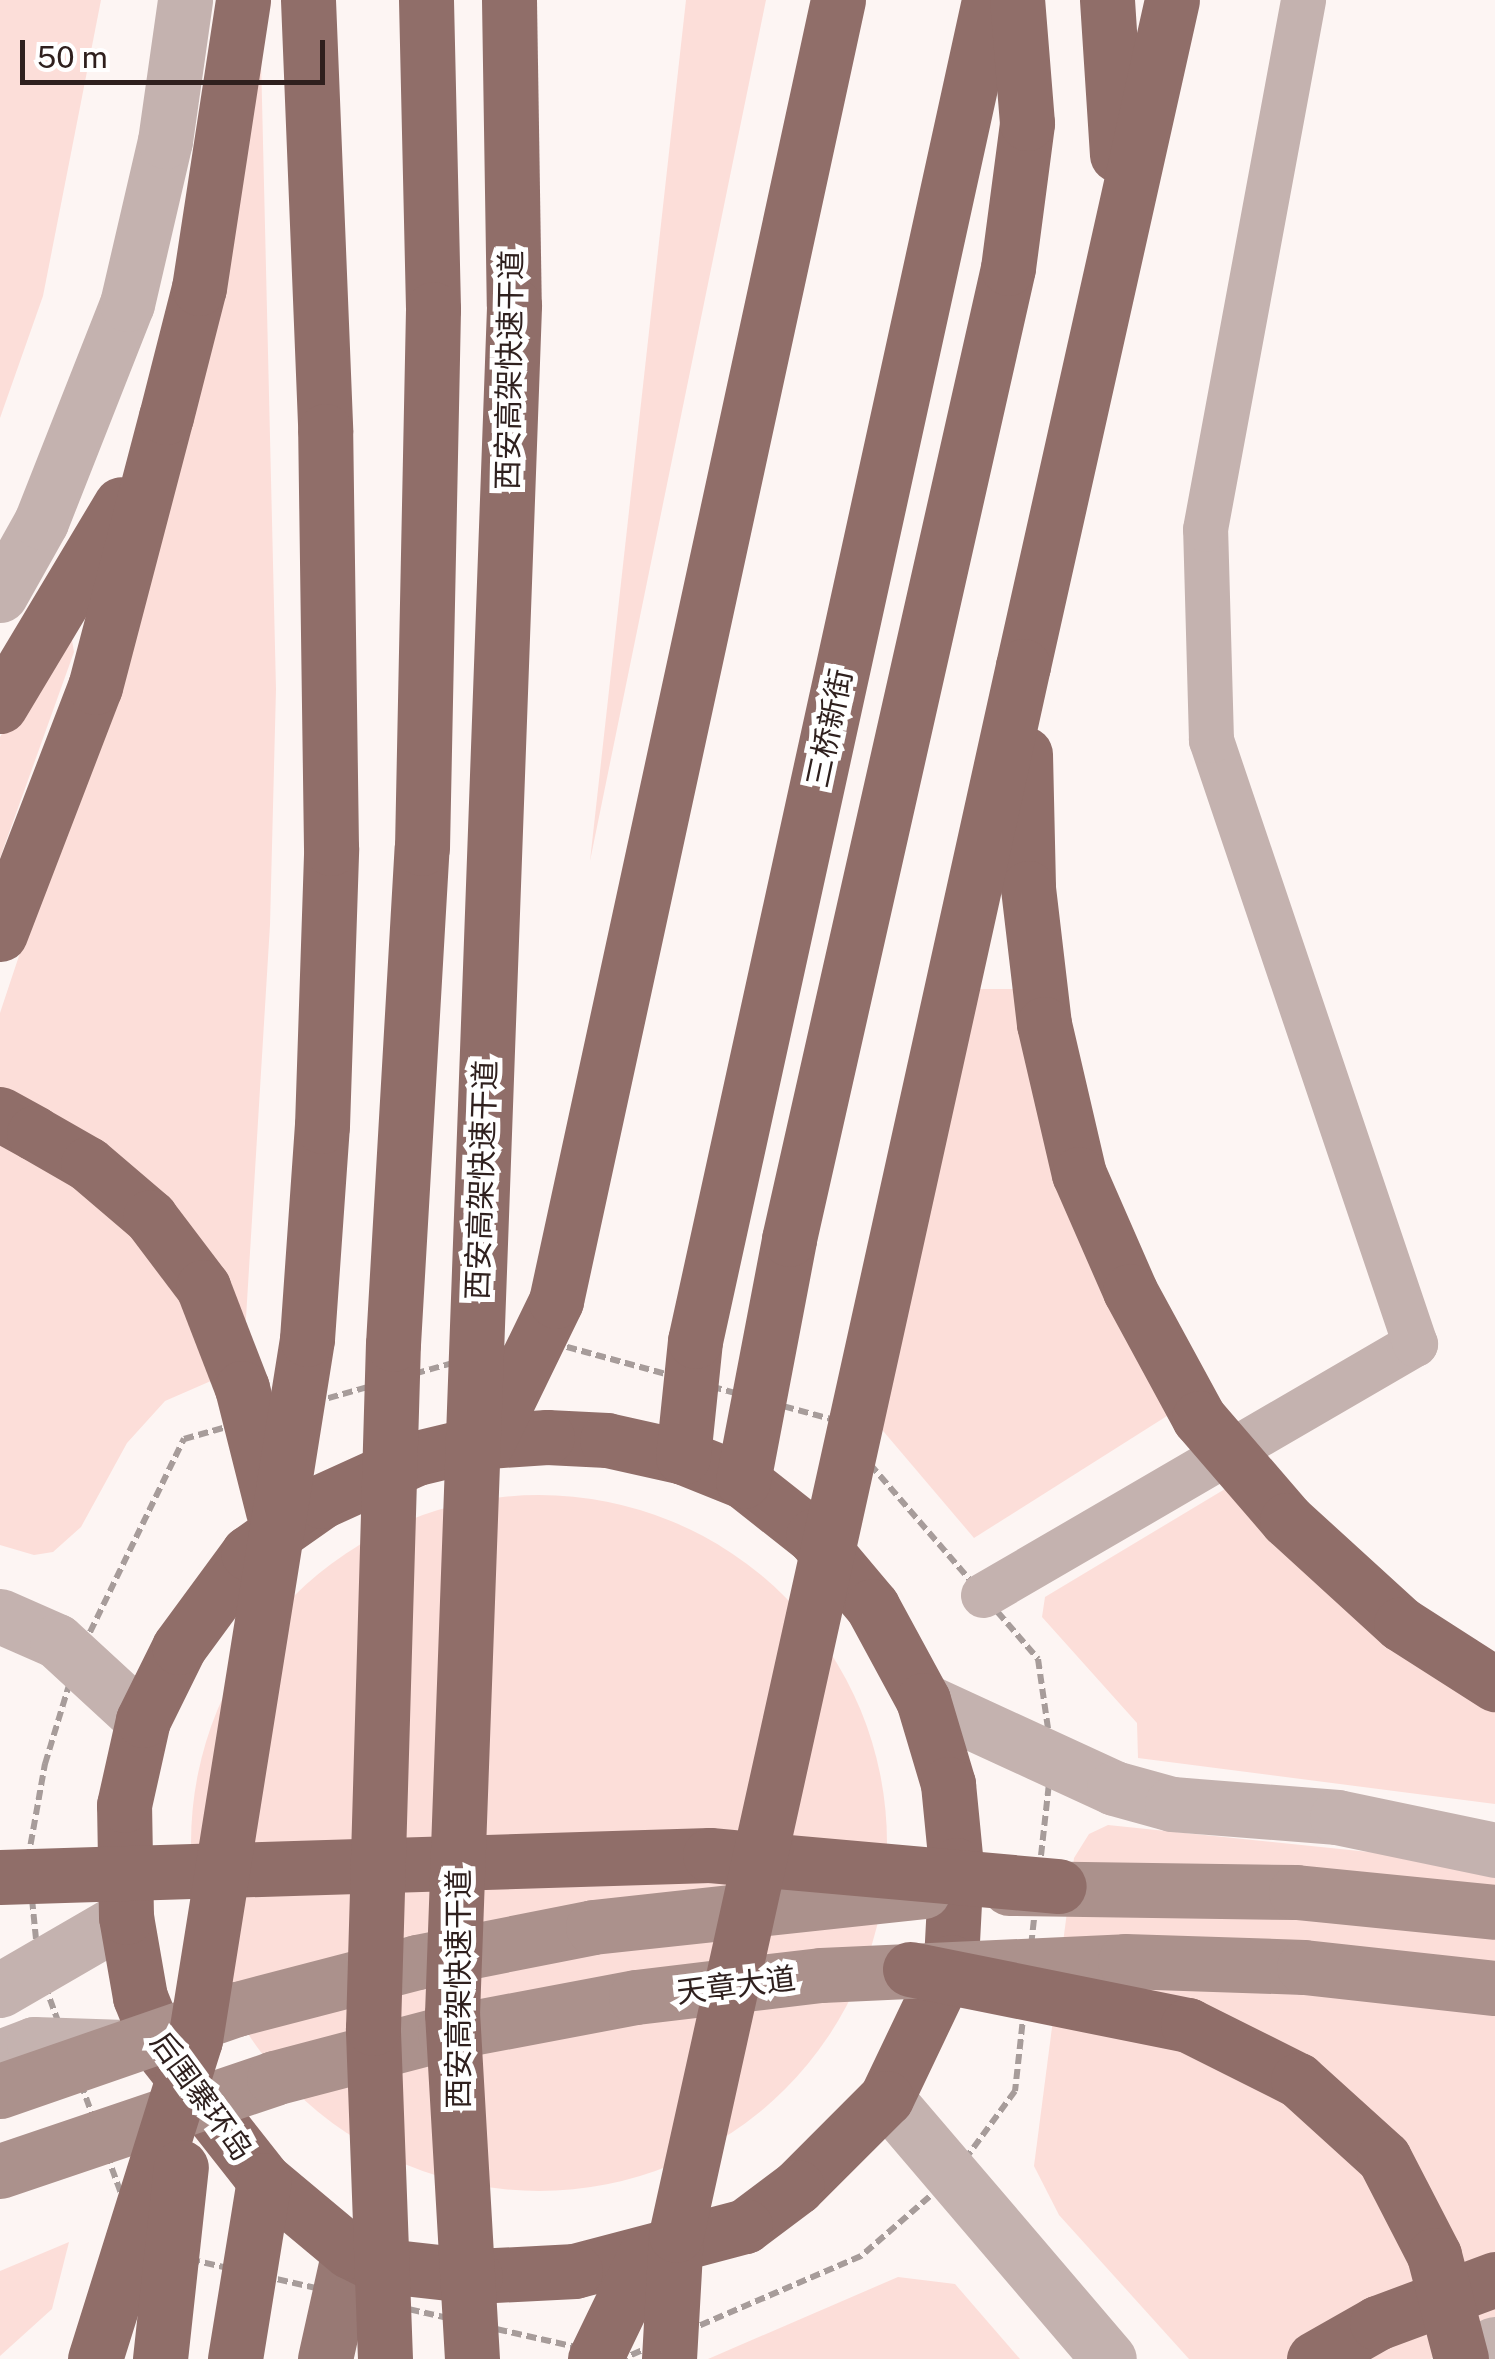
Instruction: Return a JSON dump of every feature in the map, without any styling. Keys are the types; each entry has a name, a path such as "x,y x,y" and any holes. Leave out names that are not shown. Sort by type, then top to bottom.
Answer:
{"highway":[{"path":"0,934 95,687 166,417 199,288 244,0"},
{"path":"96,2359 178,2044 280,1536 307,1339 322,1126 331,848 325,431 308,0"},
{"path":"385,2359 373,2028 393,1344 422,848 433,309 426,0"},
{"name":"西安高架快速干道","path":"472,2359 452,2014 514,306 509,0"},
{"path":"488,1440 556,1302 838,0"},
{"name":"三桥新街","path":"683,1457 695,1341 988,0"},
{"path":"743,1481 789,1240 1008,268 1027,123 1017,0"},
{"path":"1107,0 1120,228"},
{"path":"669,2359 676,2235 1172,0"},
{"path":"0,706 88,568 166,417"},
{"path":"1022,666 1028,888 1044,1024 1079,1174 1130,1291 1199,1418 1287,1520 1401,1624 1495,1684"},
{"path":"0,1114 88,1164 150,1218 203,1288 242,1388 280,1536"},
{"name":"后围寨环岛","path":"488,1440 607,1440 683,1457 743,1481 812,1536 872,1606 924,1700 948,1784 956,1865 951,1962 886,2098 797,2187 744,2226 575,2271 475,2276 378,2266 349,2251 264,2180 178,2044 140,1998 126,1917 124,1805 143,1720 179,1647 248,1553 322,1502 418,1458 488,1440"},
{"path":"0,1877 710,1855 1059,1886"},
{"path":"910,1968 1188,2025 1298,2080 1384,2158 1434,2255 1461,2359"},
{"path":"160,2359 178,2044"},
{"path":"235,2359 250,2296 264,2180"},
{"path":"596,2359 645,2255"},
{"path":"1314,2359 1377,2322 1495,2278"}],"main road":[{"path":"0,2091 236,2009 417,1962 592,1927 867,1893 1059,1886 1296,1892 1495,1912"},
{"name":"天章大道","path":"0,2171 274,2078 445,2033 636,1997 910,1968 1125,1961 1304,1967 1495,1988"},
{"path":"325,2359 349,2251"},
{"path":"457,2359 475,2276"}],"street":[{"path":"0,596 41,522 127,304 165,141 185,0"},
{"path":"983,1595 1415,1344 1211,740 1205,529 1302,0"},
{"path":"0,1616 57,1641 143,1720"},
{"path":"924,1700 1114,1788 1172,1804 1338,1816 1495,1850"},
{"path":"0,1990 126,1917"},
{"path":"0,2057 34,2044 178,2044"},
{"path":"886,2098 1108,2359"},
{"path":"1461,2359 1495,2344"}],"shaded area":[{"path":"0,0 101,0 43,296 0,418"},
{"path":"686,0 766,0 590,861"},
{"path":"260,16 276,689 270,925 243,1367 165,1401 127,1443 81,1527 53,1552 34,1555 0,1545 0,1013 103,703"},
{"path":"71,634 74,652 0,858 0,737 59,638"},
{"path":"964,989 1025,989 1178,1409 974,1538 867,1412"},
{"path":"1235,1483 1495,1703 1495,1804 1138,1758 1137,1723 1042,1617 1045,1597"},
{"path":"539,1495 607,1501 672,1521 732,1553 785,1597 829,1650 861,1710 881,1775 887,1843 881,1911 861,1976 829,2036 785,2089 732,2133 672,2165 607,2185 539,2191 471,2185 406,2165 346,2133 293,2089 249,2036 217,1976 197,1911 191,1843 197,1775 217,1710 249,1650 293,1597 346,1553 406,1521 471,1501"},
{"path":"1108,1825 1495,1865 1495,2335 1430,2359 1189,2359 1059,2215 1034,2166 1074,1858 1089,1834"},
{"path":"69,2242 52,2309 0,2356 0,2271"},
{"path":"898,2277 955,2284 1020,2359 708,2359"}]}
